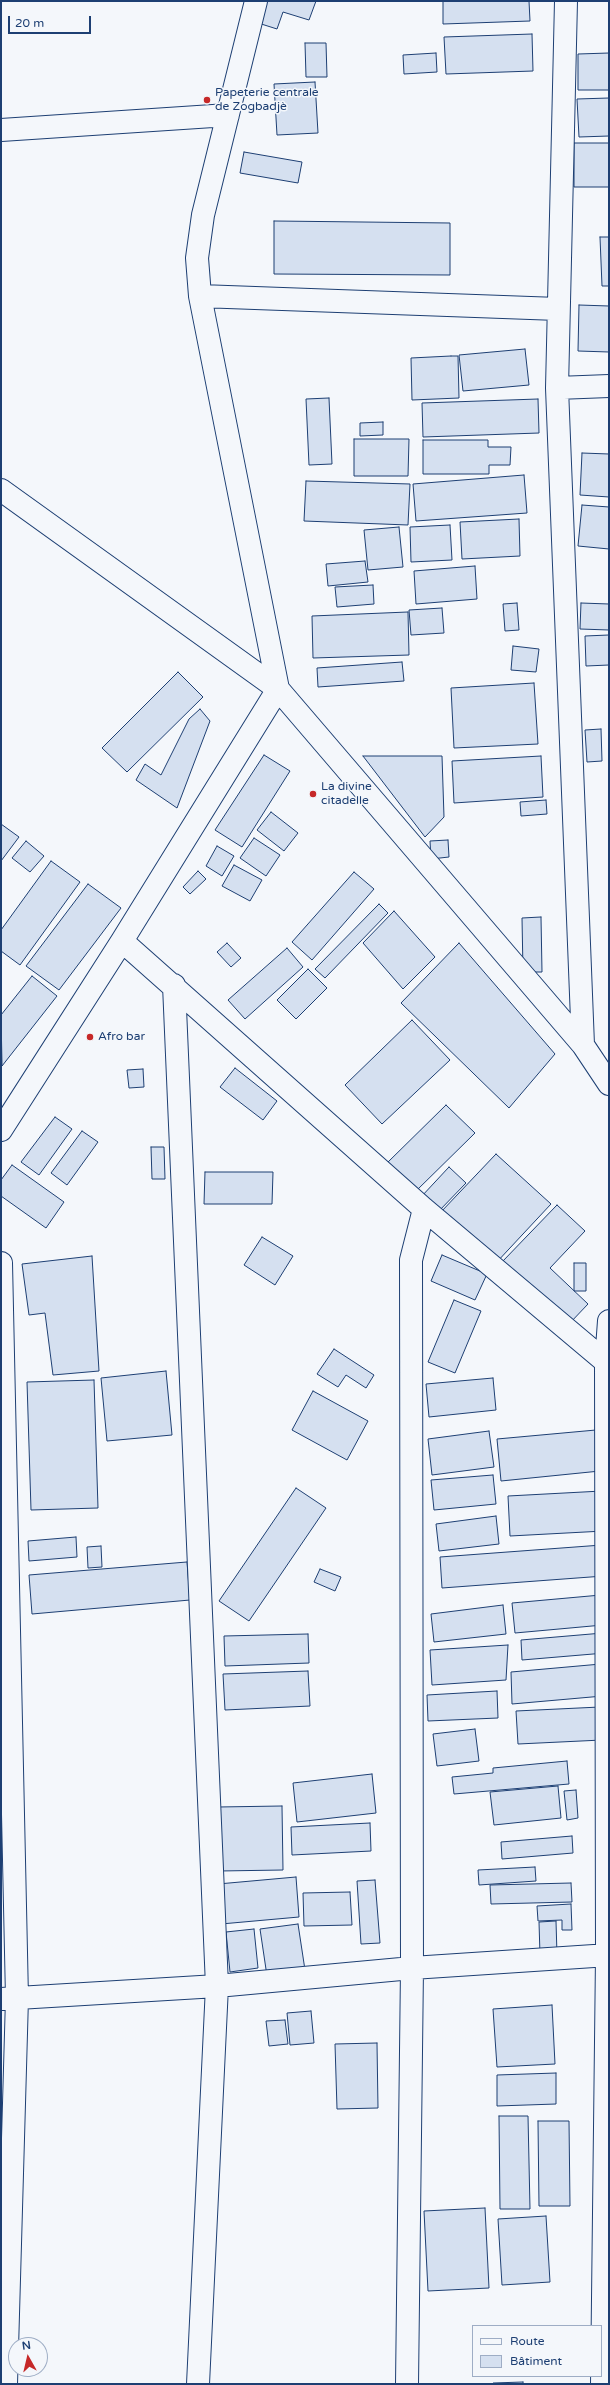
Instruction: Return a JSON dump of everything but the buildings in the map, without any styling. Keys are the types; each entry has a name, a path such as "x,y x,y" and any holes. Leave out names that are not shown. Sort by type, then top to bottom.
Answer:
{"street":[{"path":"1,1130 122,941 278,689 200,296 197,258 202,215 256,1"},
{"path":"566,1 557,388 583,1045"},
{"path":"1,130 228,115"},
{"path":"200,296 558,309"},
{"path":"557,388 609,386"},
{"path":"1,490 278,689 583,1045 609,1084"},
{"path":"122,941 174,985 424,1209 606,1362"},
{"path":"174,985 217,1986 198,2384"},
{"path":"407,2384 412,1968 410,1260 424,1209"},
{"path":"1,1263 9,1999 6,2384"},
{"path":"602,2384 608,1955 606,1362 609,1321"},
{"path":"9,1999 217,1986 412,1968 608,1955"}],"place":[{"name":"Papeterie centrale de Zogbadjè","path":"207,100"},
{"name":"La divine citadelle","path":"313,794"},
{"name":"Afro bar","path":"90,1037"}]}
